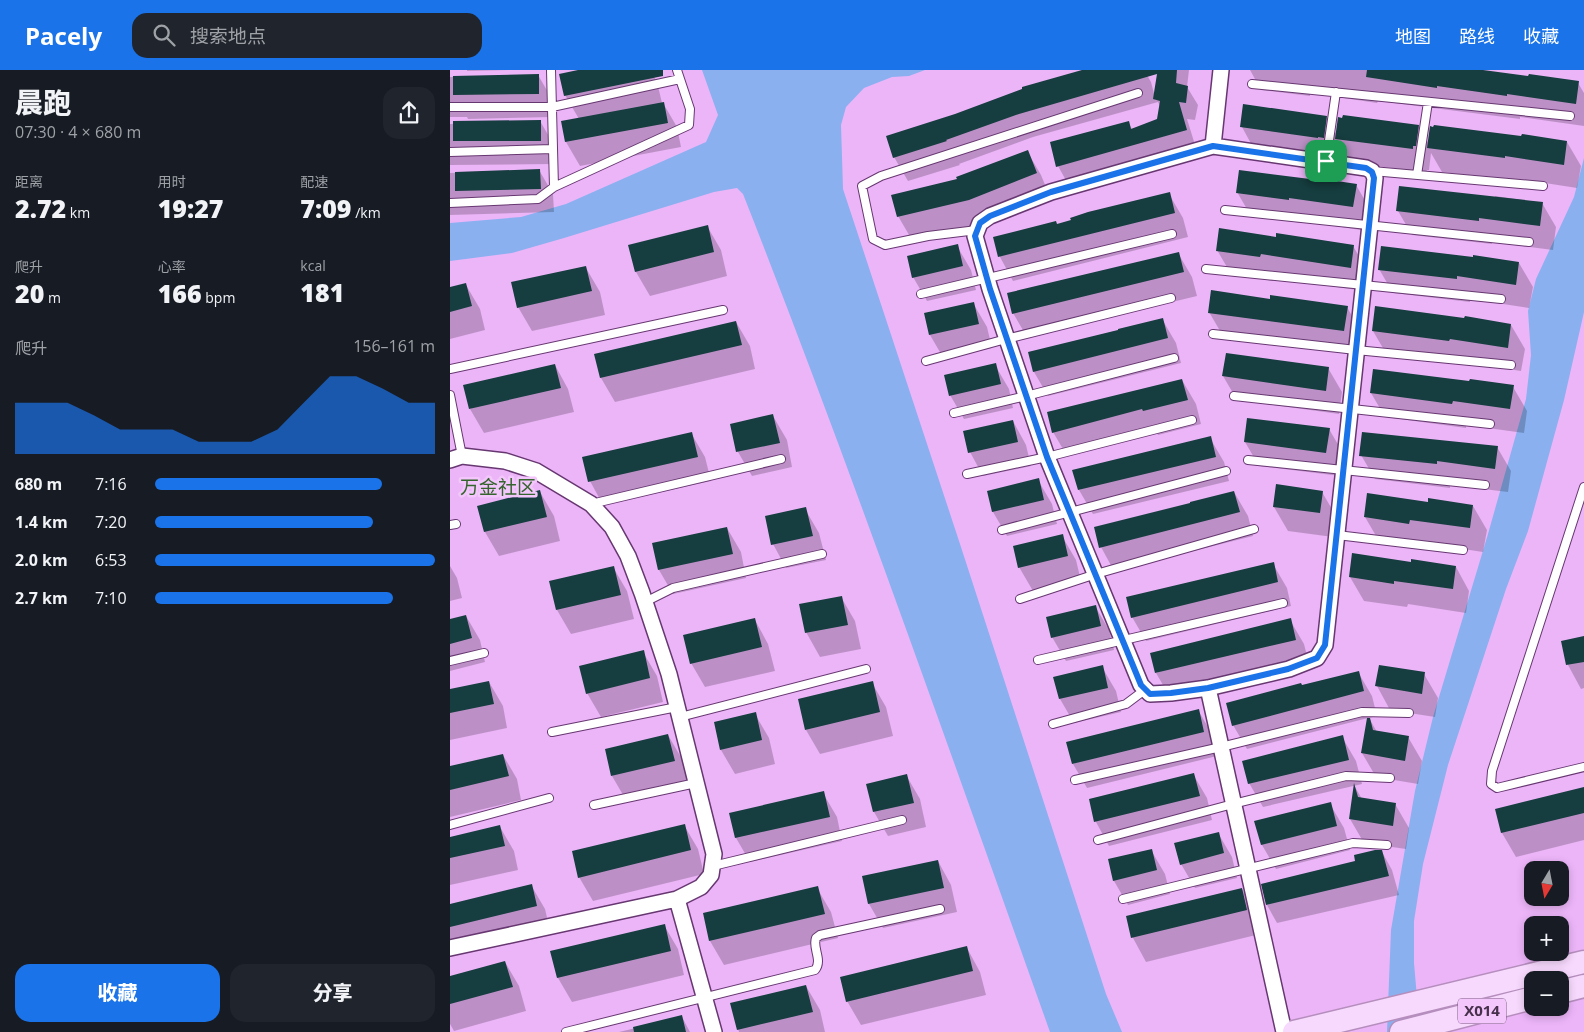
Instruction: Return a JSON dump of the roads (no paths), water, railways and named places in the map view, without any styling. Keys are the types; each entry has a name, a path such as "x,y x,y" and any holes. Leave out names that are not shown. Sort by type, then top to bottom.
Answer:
{"main road":[{"name":"X014","path":"1294,1032 1584,962"},
{"path":"1569,990 1584,986"},
{"name":"X014","path":"1401,1032 1524,1000"}],"street":[{"path":"1213,146 1221,70"},
{"path":"1213,146 1366,168 1372,172 1374,178 1325,645 1317,658 1288,669 1208,688 1150,694 1141,685 1047,457 986,277 975,236 980,223 990,216 1051,192 1213,146"},
{"path":"450,948 677,899 701,887 711,875 714,854 669,674 628,556 612,528 591,504 536,470 505,461 456,458"},
{"path":"1208,688 1284,1032"},
{"path":"677,899 714,1032"}],"lane":[{"path":"551,70 554,187"},
{"path":"450,203 538,198 554,187 689,126 690,109 677,70"},
{"path":"450,107 552,107 680,79"},
{"path":"1252,84 1570,116"},
{"path":"1326,161 1336,92"},
{"path":"977,230 928,236 885,245 873,239 862,186 881,176 1138,93"},
{"path":"1417,175 1428,102"},
{"path":"450,152 553,149"},
{"path":"1372,172 1543,186"},
{"path":"1225,210 1529,242"},
{"path":"921,294 1172,234"},
{"path":"1206,268 1501,299"},
{"path":"926,361 1006,338 1171,298"},
{"path":"450,369 723,310"},
{"path":"1213,334 1510,365"},
{"path":"954,413 1174,358"},
{"path":"450,395 456,458"},
{"path":"1234,396 1490,424"},
{"path":"967,474 1047,457 1192,420"},
{"path":"591,504 781,460"},
{"path":"1248,460 1484,485"},
{"path":"1002,530 1226,471"},
{"path":"1584,488 1492,772 1490,784 1496,788 1584,767"},
{"path":"1020,599 1096,574 1254,529"},
{"path":"1337,535 1463,550"},
{"path":"645,602 672,588 822,554"},
{"path":"1038,660 1283,603"},
{"path":"450,661 484,653"},
{"path":"552,732 678,712 866,669"},
{"path":"1053,724 1126,704 1146,689"},
{"path":"1075,780 1221,747 1362,712 1409,713"},
{"path":"1098,840 1346,776 1390,778"},
{"path":"594,805 696,783"},
{"path":"450,825 549,798"},
{"path":"713,866 902,820"},
{"path":"1123,900 1353,843 1387,845"},
{"path":"566,1032 815,970 818,966 818,960 815,941 820,935 940,909"}],"water":[{"path":"702,70 925,70 909,76 892,77 864,88 846,107 841,125 843,189 1106,994 1122,1032 1050,1032 862,507 743,194 737,188 714,192 512,253 450,261 450,223 521,217 566,204 706,142 718,115"},
{"path":"1584,158 1584,312 1564,400 1528,531 1506,589 1448,765 1423,864 1414,921 1414,963 1420,1032 1387,1032 1391,930 1415,791 1433,717 1526,399 1531,355 1528,311 1536,279 1574,197"}],"district":[{"name":"万金社区","path":"498,487"}]}
